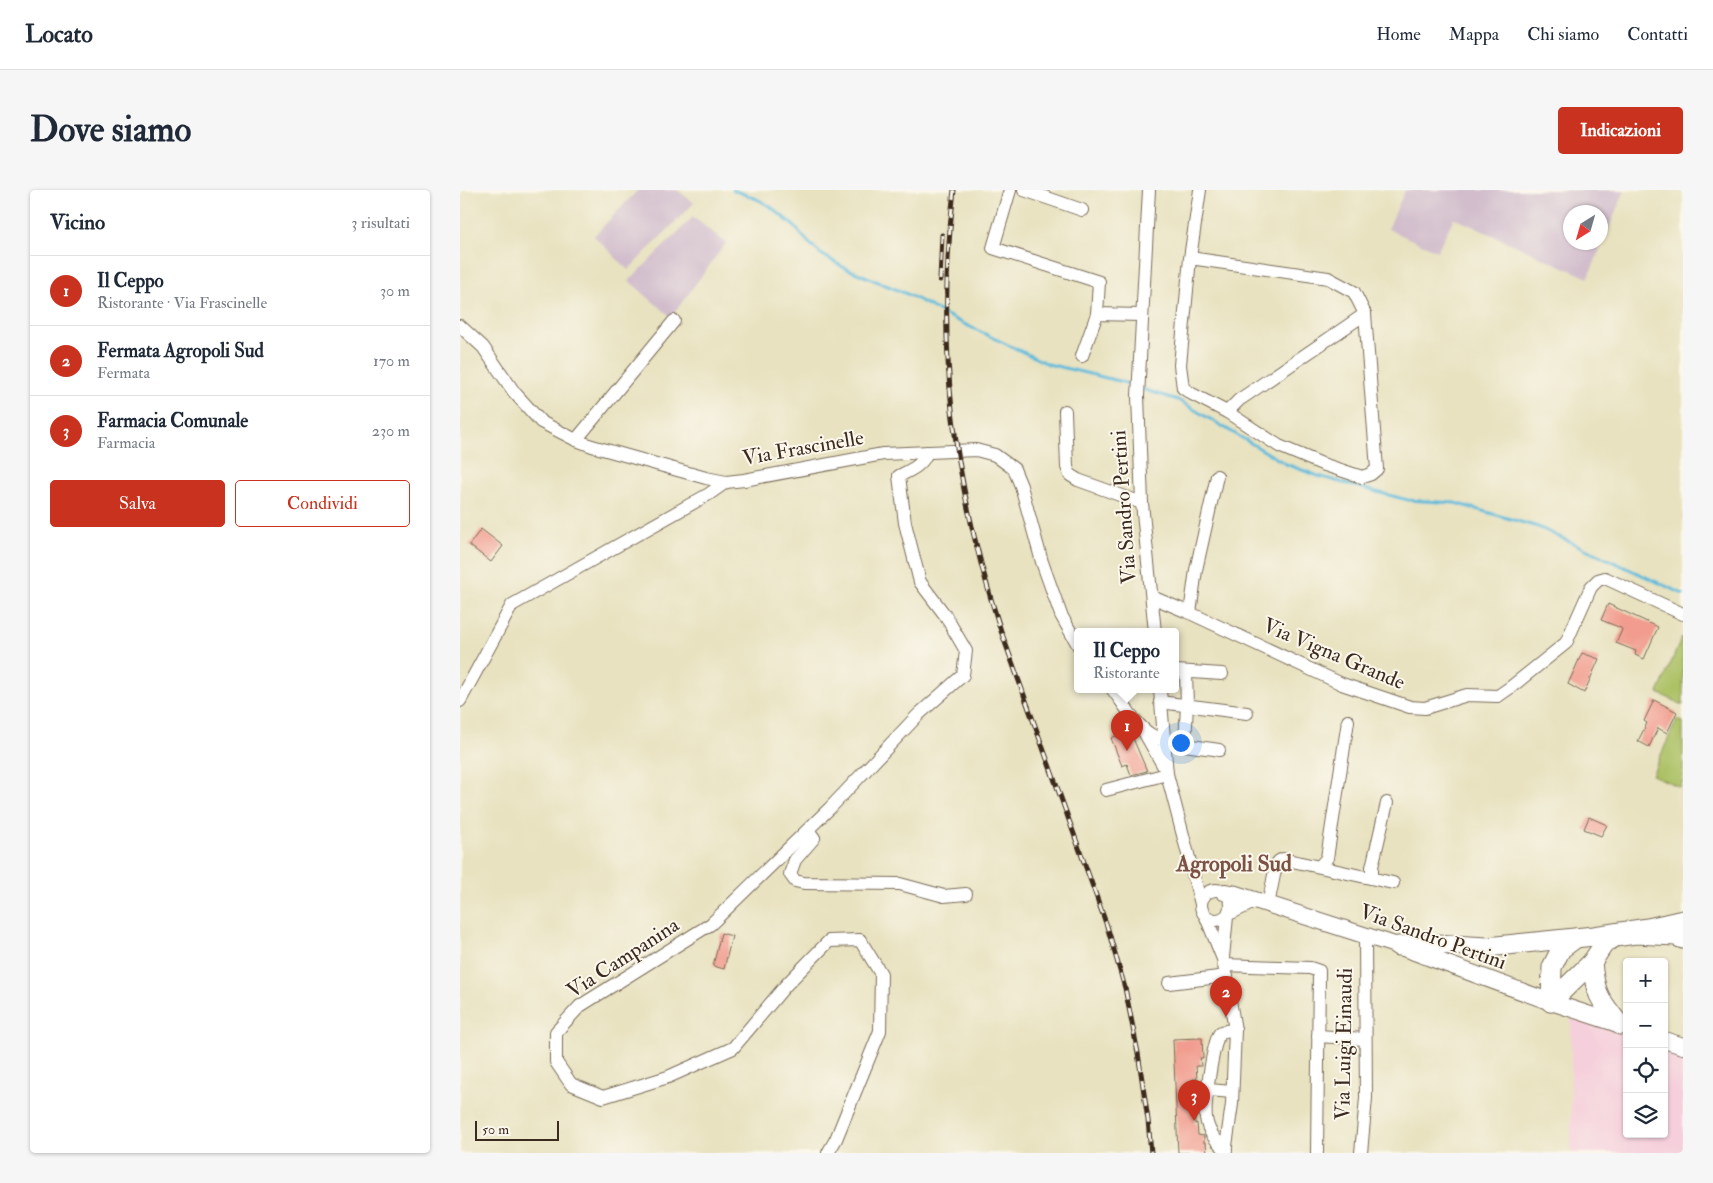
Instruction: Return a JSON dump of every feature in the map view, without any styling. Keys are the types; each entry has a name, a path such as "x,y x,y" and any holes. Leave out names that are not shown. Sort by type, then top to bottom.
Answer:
{"highway":[{"path":"1398,946 1435,944 1487,947 1576,938 1648,928 1683,920"},
{"path":"1551,1002 1592,962 1604,944 1615,937 1635,934 1676,936 1683,939"},
{"path":"1551,1002 1552,967 1560,948 1576,938"},
{"path":"1592,962 1594,984 1600,1000 1623,1025"}],"main road":[{"name":"Via Sandro Pertini","path":"1220,891 1236,894 1398,946 1551,1002 1623,1026"},
{"path":"1229,914 1261,902"},
{"path":"1668,1041 1683,1046"}],"street":[{"path":"1010,190 993,248 1099,282 1097,314 1082,356"},
{"path":"1024,190 1082,210"},
{"name":"Via Sandro Pertini","path":"1149,190 1138,396 1142,503 1155,628"},
{"path":"1190,258 1328,278 1354,292 1365,314 1377,469 1371,474 1362,477 1322,464 1279,446 1227,412 1183,388 1180,365 1190,258 1200,190"},
{"path":"1097,314 1141,315"},
{"path":"1227,412 1239,400 1365,314"},
{"path":"576,440 674,321"},
{"name":"Via Frascinelle","path":"460,326 483,347 514,392 541,422 592,446 687,473 726,482 883,454 976,450 995,455 1014,469 1021,486 1042,562 1061,615 1074,638"},
{"path":"1065,411 1067,467 1070,475 1078,480 1142,503"},
{"name":"Via Campanina","path":"828,1153 836,1139 880,1032 881,974 860,940 829,941 786,985 733,1048 668,1077 604,1097 571,1084 556,1062 556,1032 580,1006 711,924 808,830 920,714 963,675 966,651 945,615 920,582 905,523 899,476 919,464 925,458 927,452"},
{"path":"1190,612 1196,570 1217,476"},
{"path":"460,701 512,604 709,494 726,482"},
{"name":"Via Vigna Grande","path":"1152,597 1190,612 1342,684 1410,707 1424,708 1467,695 1498,696 1512,688 1566,643 1591,587 1598,580 1606,578 1683,614"},
{"path":"1185,744 1187,704 1181,672 1222,674"},
{"path":"1115,693 1150,735 1218,750"},
{"path":"1160,701 1247,714"},
{"path":"1142,724 1150,724 1157,721 1160,701"},
{"path":"1160,701 1166,774"},
{"path":"1320,866 1327,858 1348,722"},
{"path":"1142,724 1166,774 1192,868 1201,909 1206,917 1225,967 1235,1030 1232,1092 1225,1152"},
{"path":"1106,790 1166,774"},
{"path":"1372,878 1372,867 1387,803"},
{"path":"808,830 814,838 795,860 790,874 794,881 804,883 900,884 944,896 966,894"},
{"path":"1261,902 1276,865 1283,859 1393,883"},
{"name":"Via Sandro Pertini","path":"1192,868 1220,891"},
{"path":"1201,904 1208,892 1220,891 1230,898 1232,907 1229,914 1225,967"},
{"path":"1206,917 1219,921 1229,914"},
{"name":"Via Luigi Einaudi","path":"1361,1153 1366,1098 1365,935"},
{"path":"1169,983 1225,967 1310,968 1319,971 1317,1153"},
{"path":"1225,1152 1213,1138 1206,1117 1211,1062 1219,1034 1222,1031 1235,1030"},
{"path":"1318,1036 1365,1039"},
{"path":"1209,1090 1232,1092"}],"shaded area":[{"path":"638,190 677,190 694,203 628,270 594,236"},
{"path":"1405,190 1625,190 1608,230 1608,205 1563,205 1563,250 1600,250 1588,278 1454,218 1437,251 1388,229"},
{"path":"693,217 726,243 671,317 629,281"},
{"path":"1571,1018 1623,1034 1623,1138 1668,1138 1668,1047 1683,1052 1683,1153 1571,1153"}],"green space":[{"path":"1683,638 1683,705 1658,693"},
{"path":"1677,719 1683,722 1683,780 1680,787 1652,775"}],"building":[{"path":"481,529 503,546 491,562 469,545"},
{"path":"1608,604 1658,627 1644,659 1635,655 1636,651 1616,643 1622,630 1621,628 1601,620"},
{"path":"1582,653 1599,659 1584,693 1568,684"},
{"path":"1654,700 1677,712 1667,733 1658,728 1649,747 1638,741 1647,723 1644,721"},
{"path":"1127,732 1130,737 1132,736 1147,771 1131,775 1127,764 1122,766 1111,738"},
{"path":"1589,817 1607,825 1601,836 1584,829"},
{"path":"721,933 732,936 724,969 713,966"},
{"path":"1202,1038 1203,1058 1200,1058 1201,1066 1196,1066 1197,1079 1193,1079 1195,1124 1197,1123 1198,1135 1204,1136 1207,1153 1178,1153 1173,1039"}],"waterway":[{"path":"733,190 757,199 771,207 794,226 821,254 843,267 907,294 960,322 1048,364 1134,386"},
{"path":"1142,389 1178,400 1286,464 1318,476 1408,500 1455,503 1538,527 1683,594"}],"railway":[{"path":"954,190 949,247 948,358 952,413 971,522 984,576 1001,631 1107,926 1125,988 1138,1053 1151,1153"},
{"path":"940,280 942,235"}],"place":[{"name":"Il Ceppo","path":"1127,751"},
{"name":"Fermata Agropoli Sud","path":"1226,1017"},
{"name":"Farmacia Comunale","path":"1194,1121"}],"district":[{"name":"Agropoli Sud","path":"1234,864"}]}
